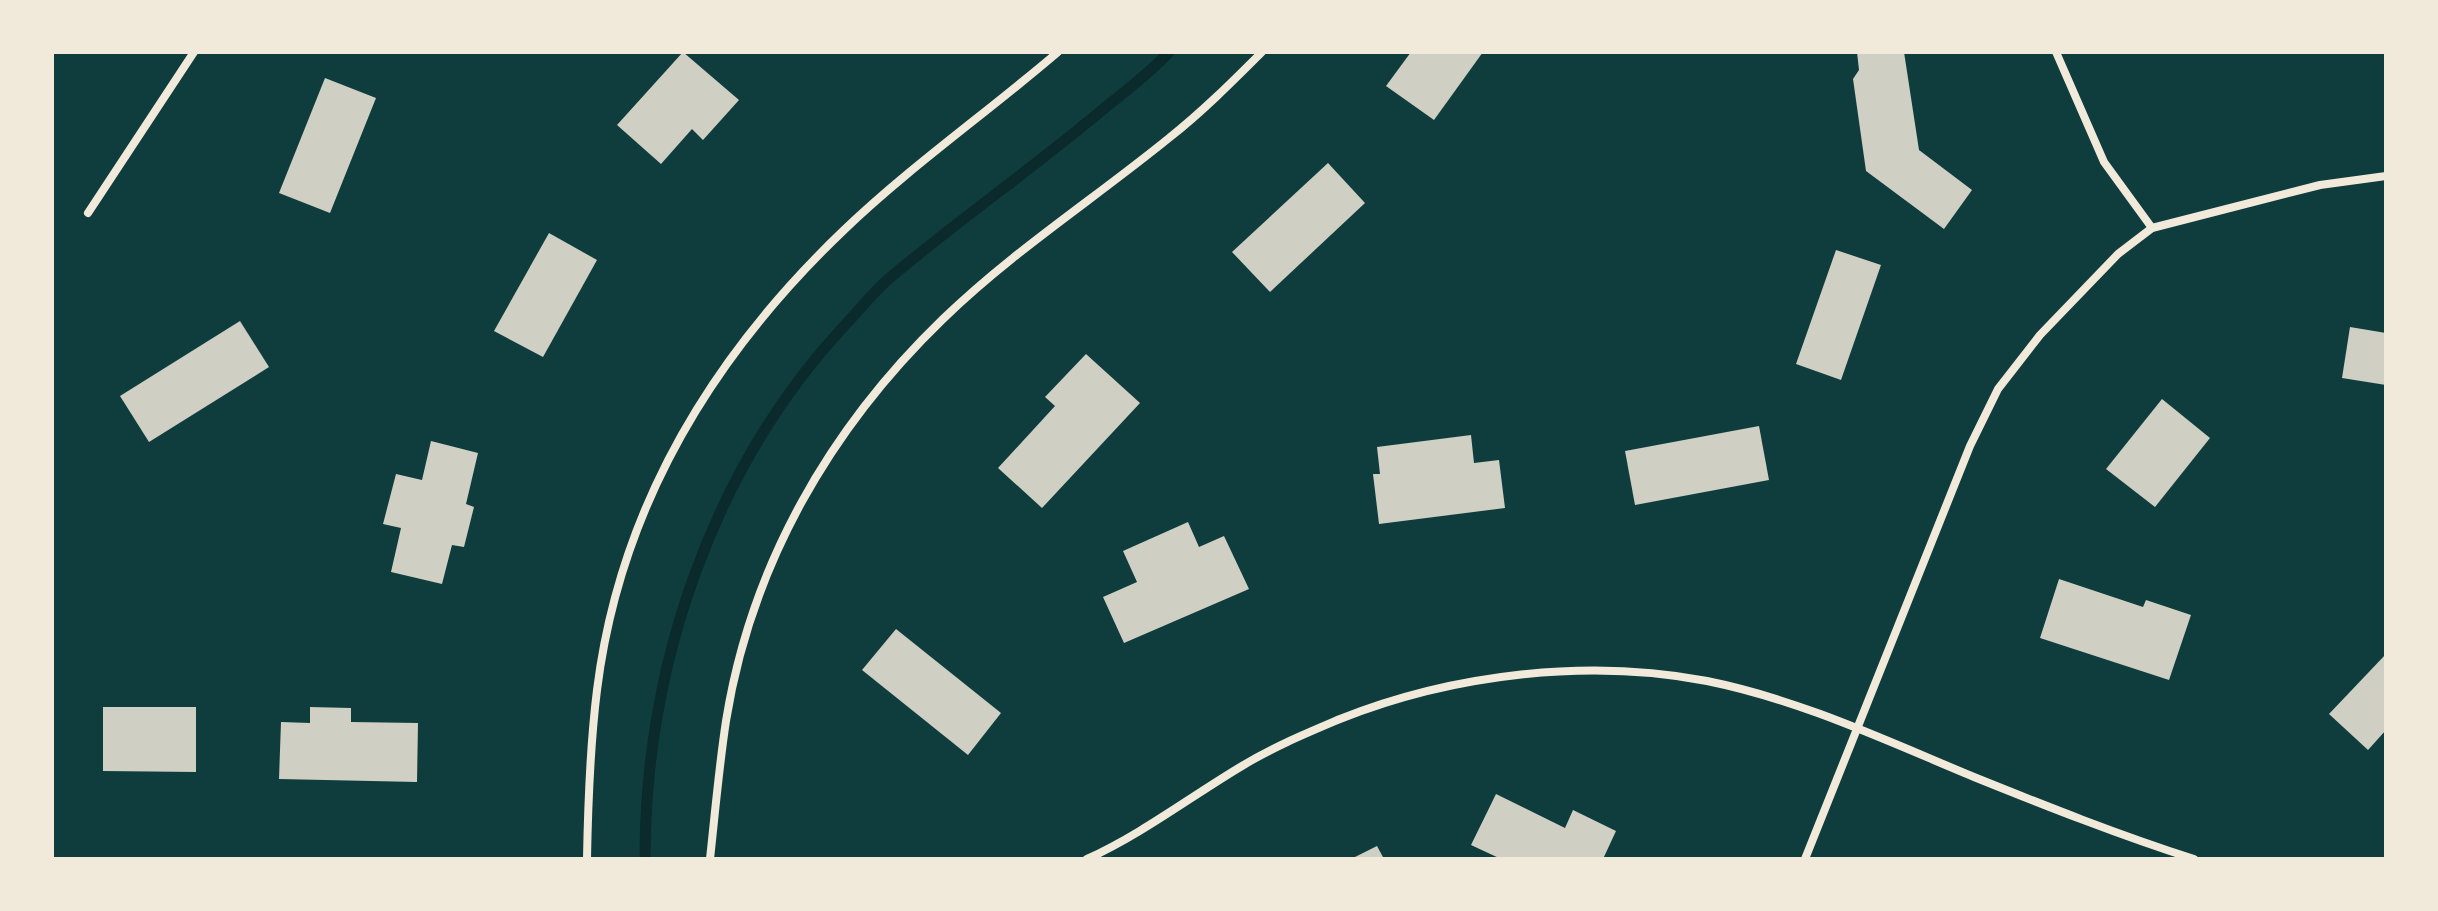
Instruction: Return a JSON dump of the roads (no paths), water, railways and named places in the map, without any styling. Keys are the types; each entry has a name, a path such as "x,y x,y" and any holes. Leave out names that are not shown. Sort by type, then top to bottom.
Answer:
{"street":[{"path":"88,213 194,52"},
{"path":"587,859 597,688 615,600 665,461 694,409 776,302 845,229 1058,52"},
{"path":"710,859 726,720 758,598 780,542 839,437 943,319 1009,263 1171,137 1262,52"},
{"path":"2056,52 2104,162 2152,228"},
{"path":"1805,859 1970,446 1998,389 2040,335 2118,254 2152,228 2320,185 2386,176"},
{"path":"1087,859 1119,844 1243,765 1294,738 1398,700 1453,685 1594,670 1709,682 1859,726 1972,776 2194,859"}],"waterway":[{"path":"645,859 648,786 658,714 674,642 696,572 724,505 758,440 799,380 886,281 1075,132 1169,52"}]}
